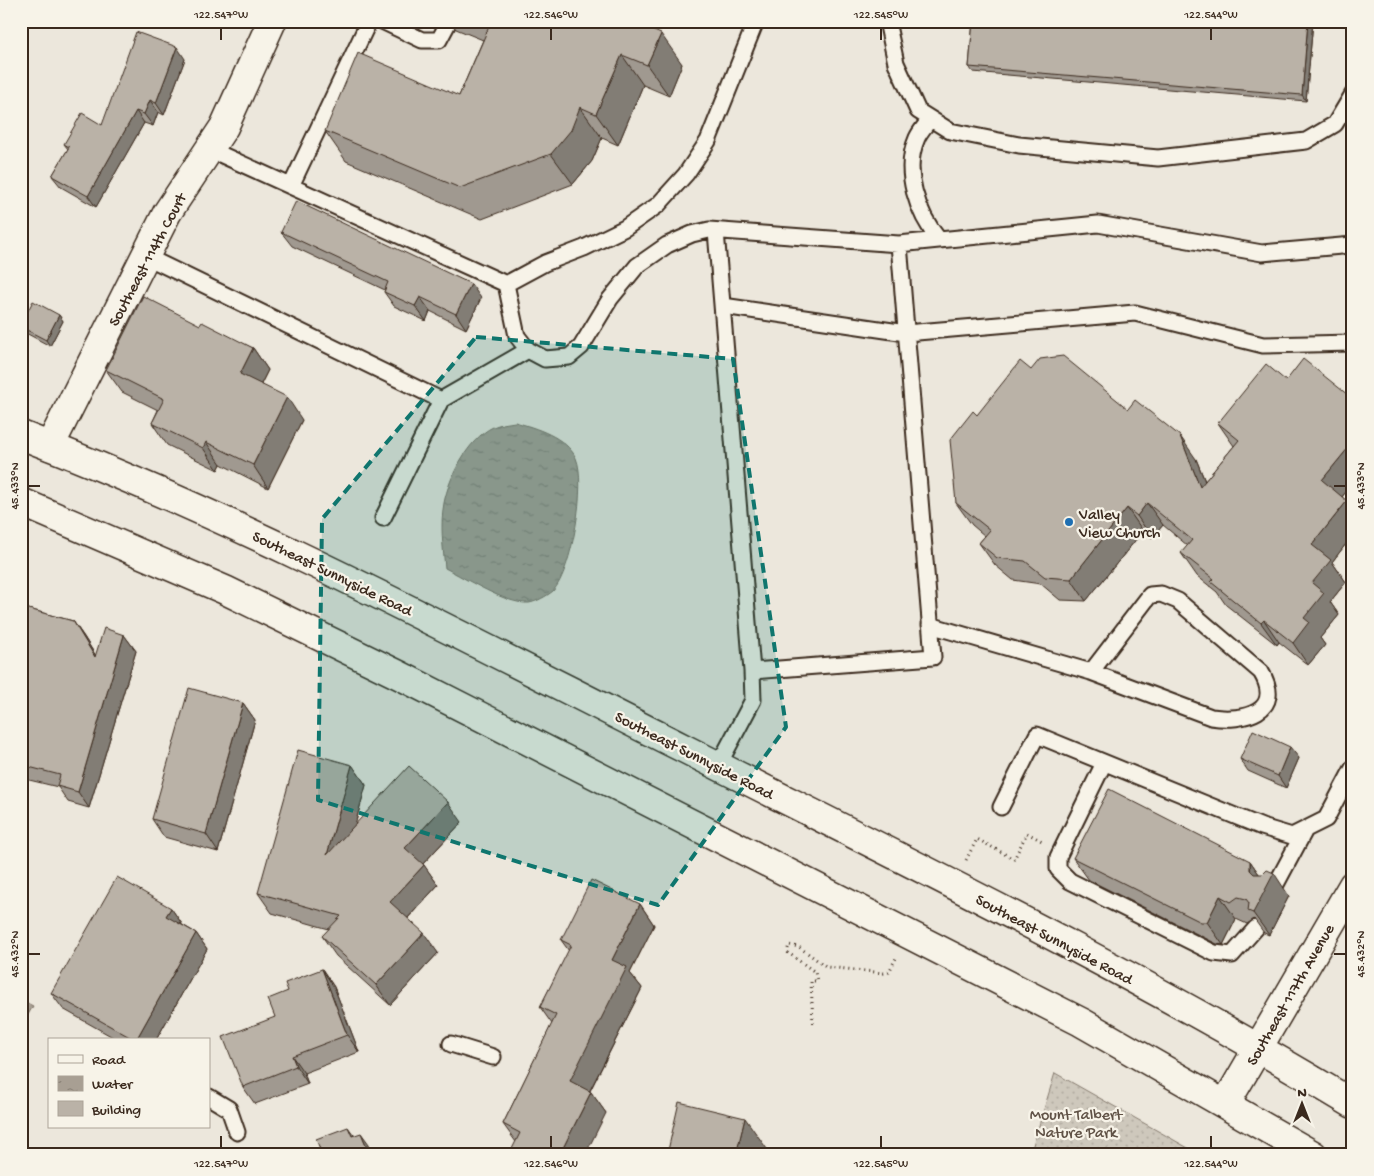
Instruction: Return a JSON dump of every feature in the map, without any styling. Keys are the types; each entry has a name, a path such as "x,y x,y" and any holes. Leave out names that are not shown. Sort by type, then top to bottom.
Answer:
{"main road":[{"name":"Southeast 114th Court","path":"50,446 167,214 224,127 272,21"},
{"name":"Southeast Sunnyside Road","path":"21,435 228,521 407,608 1094,957 1353,1104"},
{"path":"21,502 233,594 408,680 1081,1022 1226,1103 1313,1155"},
{"name":"Southeast 117th Avenue","path":"1226,1103 1353,885"}],"lane":[{"path":"290,186 369,21"},
{"path":"382,21 422,40 439,40 447,25"},
{"path":"506,284 545,263 584,248 625,228 658,205 686,174 708,141 756,21"},
{"path":"887,21 896,63 918,111 950,131 1019,145 1158,158 1306,141 1335,124 1353,94"},
{"path":"930,119 917,138 912,167 917,203 926,224 939,240"},
{"path":"209,149 506,284"},
{"path":"506,284 517,336 528,350 544,359 569,357 581,346 610,299 637,266 667,245 692,234 716,231 899,244 1098,224 1262,253 1353,245"},
{"path":"716,231 753,700 718,766"},
{"path":"752,671 933,657 899,244"},
{"path":"145,256 441,400"},
{"path":"723,306 906,333 1135,313 1263,345 1353,343"},
{"path":"383,518 441,400 528,350"},
{"path":"930,625 1091,672 1211,717 1230,720 1252,716 1266,701 1269,685 1254,665 1178,601 1161,594 1150,595 1091,672"},
{"path":"1001,807 1037,735 1262,827 1292,836 1326,819 1353,768"},
{"path":"1104,763 1058,857 1058,869 1070,881 1214,953 1232,955 1256,928"},
{"path":"1274,888 1304,830"},
{"path":"451,1044 493,1057"},
{"path":"210,1098 228,1109 237,1132"}],"path":[{"path":"952,885 977,839 1014,859 1028,833 1061,851"},
{"path":"813,1023 811,981 817,981 815,972 787,952 789,945 799,947 827,967 884,973 889,972 908,935"}],"highlighted area":[{"path":"476,337 733,359 786,727 658,905 318,800 322,519"}],"green space":[{"name":"Mount Talbert Nature Park","path":"1055,1073 1197,1153 1201,1155 1030,1155"}],"water":[{"path":"515,422 550,434 565,444 576,458 579,470 579,506 576,526 572,547 560,581 553,591 529,603 509,600 445,568 443,544 442,519 444,503 450,482 461,460 468,449 484,433 495,426"},
{"path":"21,1000 33,1006 21,1027"}],"building":[{"path":"490,21 631,21 661,34 647,65 622,55 596,114 580,107 571,130 551,154 460,188 325,131 358,53 459,96"},
{"path":"973,21 1308,21 1302,95 969,67"},
{"path":"136,32 177,47 156,103 150,100 144,114 136,111 88,196 52,176 69,147 64,144 82,113 102,125"},
{"path":"296,201 471,284 456,314 420,297 415,306 384,292 388,282 281,232"},
{"path":"143,296 200,325 202,322 253,348 240,374 287,397 253,465 206,442 203,448 152,423 164,399 106,370"},
{"path":"33,301 59,315 46,340 21,327"},
{"name":"Valley View Church","path":"1063,356 1128,409 1135,400 1180,436 1200,487 1239,440 1218,423 1266,364 1286,381 1303,359 1353,399 1353,442 1322,480 1347,501 1312,545 1331,560 1312,583 1324,593 1304,618 1309,622 1293,643 1264,620 1261,623 1211,582 1214,579 1181,553 1192,540 1147,503 1137,516 1127,508 1071,579 1045,577 1025,561 997,558 979,543 990,530 956,503 950,440 973,411 977,415 1020,361 1031,370 1040,359"},
{"path":"21,607 73,621 95,657 104,628 124,635 78,792 57,786 60,775 21,765"},
{"path":"189,688 243,703 206,834 152,819"},
{"path":"1253,730 1290,747 1278,776 1240,759"},
{"path":"298,750 352,765 327,855 409,766 448,802 405,848 424,865 390,902 424,933 376,985 322,936 341,916 258,893"},
{"path":"1109,789 1250,861 1250,870 1254,874 1263,874 1267,870 1274,873 1253,913 1248,911 1249,903 1246,899 1238,897 1231,902 1220,896 1207,922 1201,922 1073,858"},
{"path":"117,877 171,908 166,916 196,933 137,1038 131,1038 51,993"},
{"path":"591,880 640,904 612,960 627,967 570,1081 591,1092 562,1150 569,1155 509,1155 520,1133 503,1124 556,1015 540,1007 571,945 561,940"},
{"path":"322,969 347,1035 292,1056 296,1066 243,1087 223,1037 275,1017 268,999 288,991 285,983"},
{"path":"679,1102 745,1118 736,1155 667,1155"},
{"path":"348,1127 352,1136 361,1133 370,1155 313,1155 312,1152 320,1149 316,1139"}],"place":[{"name":"Valley View Church","path":"1069,522"}]}
